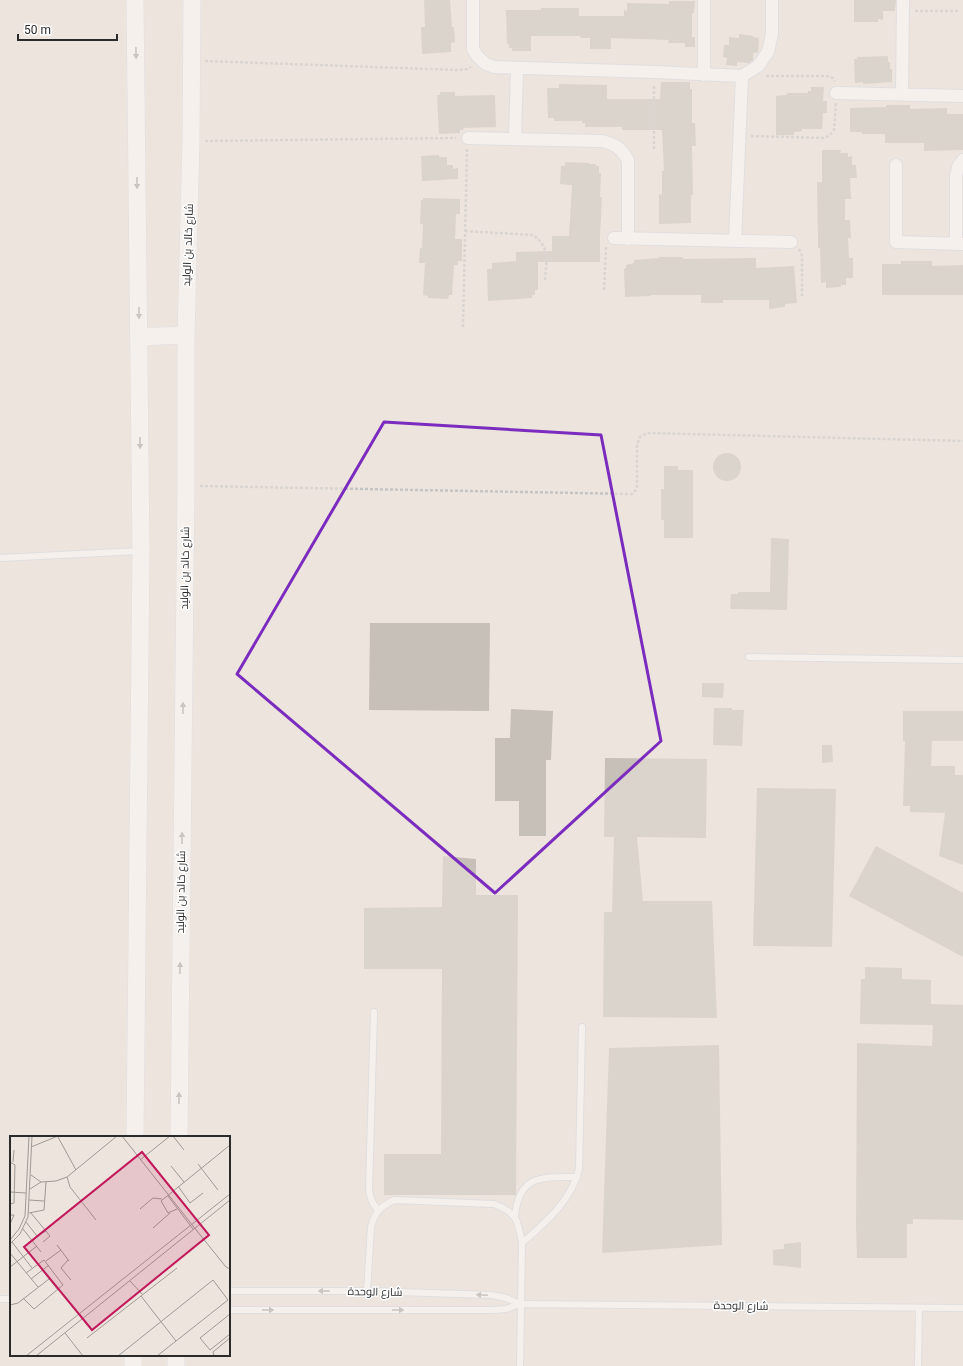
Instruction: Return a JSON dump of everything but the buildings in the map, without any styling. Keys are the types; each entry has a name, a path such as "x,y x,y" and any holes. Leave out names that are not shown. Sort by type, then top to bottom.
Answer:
{"main road":[{"path":"135,0 141,551 135,1136"},
{"name":"شارع خالد بن الوليد","path":"179,1136 186,486 186,336 191,141 192,0"},
{"path":"139,337 186,336"}],"street":[{"path":"473,0 473,49 478,57 486,64 494,67 742,76 758,66 768,52 772,34 772,0"},
{"path":"704,0 704,75"},
{"path":"902,94 903,6"},
{"path":"515,139 517,68"},
{"path":"735,241 742,76"},
{"path":"836,93 963,96"},
{"path":"468,138 601,141 612,143 622,150 628,160 628,239"},
{"path":"896,165 896,242 960,244 956,176 958,167 963,160"},
{"path":"614,238 791,242"}],"lane":[{"path":"0,558 141,551"},
{"path":"749,657 963,660"},
{"path":"374,1012 369,1189 373,1204 378,1210"},
{"path":"522,1243 563,1201 573,1187 577,1177 579,1169 582,1027"},
{"path":"520,1366 522,1243 515,1216 516,1203 523,1189 535,1179 551,1177 577,1177"},
{"path":"367,1291 371,1227 378,1210 394,1200 494,1204 506,1208 515,1216"},
{"name":"شارع الوحدة","path":"230,1291 367,1291 492,1296 506,1298 520,1304"},
{"name":"شارع الوحدة","path":"230,1310 492,1310 506,1309 520,1304 963,1308"},
{"path":"918,1366 919,1308"}],"path":[{"path":"903,6 958,11"},
{"path":"192,60 467,70 474,65 478,57"},
{"path":"654,149 655,72"},
{"path":"740,135 823,138 829,136 834,130 836,82 833,78 827,76 766,76"},
{"path":"191,141 468,138 463,327"},
{"path":"465,231 533,235 540,240 545,248 545,281"},
{"path":"604,290 606,248 608,242 614,238"},
{"path":"791,242 800,250 802,256 802,296"},
{"path":"186,486 632,494 637,487 636,444 640,437 647,433 963,441"}],"highlighted area":[{"path":"384,422 601,435 661,741 495,893 237,674"}]}
